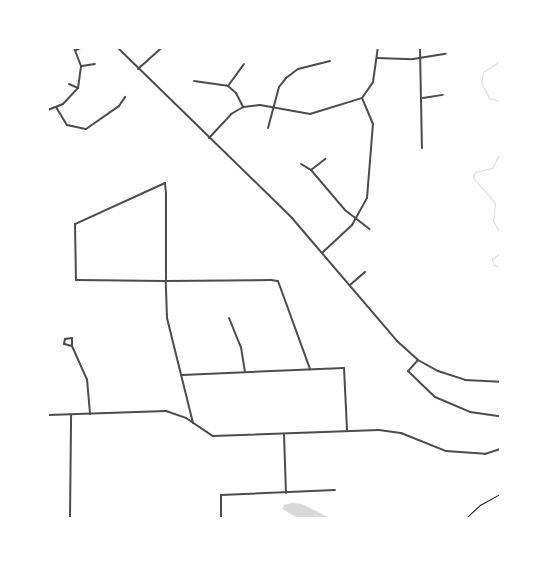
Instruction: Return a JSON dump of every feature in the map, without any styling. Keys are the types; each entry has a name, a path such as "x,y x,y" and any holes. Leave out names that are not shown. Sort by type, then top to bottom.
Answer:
{"street":[{"path":"48,110 69,100 78,88 81,66 74,48"},
{"path":"76,50 81,48"},
{"path":"118,48 323,252 350,285 418,360 459,378 500,382"},
{"path":"138,69 161,48"},
{"path":"209,138 231,114 243,107 272,108 310,114 362,98 374,82 378,48"},
{"path":"420,48 423,98 422,148"},
{"path":"377,58 421,57 446,54"},
{"path":"268,128 279,88 289,74 303,67 330,61"},
{"path":"81,66 95,64"},
{"path":"228,86 244,64"},
{"path":"194,81 228,86 236,92 243,107"},
{"path":"69,84 78,88"},
{"path":"423,98 444,95"},
{"path":"56,107 67,125 86,129 119,106 124,97"},
{"path":"323,252 357,218 369,191 373,131 371,114 362,98"},
{"path":"311,170 325,159"},
{"path":"301,164 311,170 336,200 369,229"},
{"path":"193,423 167,318 166,281 165,183 75,224 76,280 166,281 278,281 310,369"},
{"path":"350,285 366,272"},
{"path":"229,318 243,353 246,372"},
{"path":"72,346 66,346 63,341 72,338 72,346 88,384 90,414"},
{"path":"418,360 408,371 435,397 470,412 500,416"},
{"path":"182,375 344,369 347,431"},
{"path":"48,415 166,411 193,423 213,436 347,431 395,432 454,452 485,454 500,449"},
{"path":"70,518 71,414"},
{"path":"284,434 286,493"},
{"path":"221,518 220,495 335,490"}],"path":[{"path":"466,518 484,502 500,494"},
{"path":"430,518 436,518"}],"shaded area":[{"path":"292,503 302,504 330,518 298,518 282,509 284,505"}],"waterway":[{"path":"500,61 483,72 481,82 489,98 500,101"},
{"path":"500,153 492,168 475,172 473,177 495,203 493,221 500,232"},
{"path":"500,253 492,259 494,265 500,267"}]}
